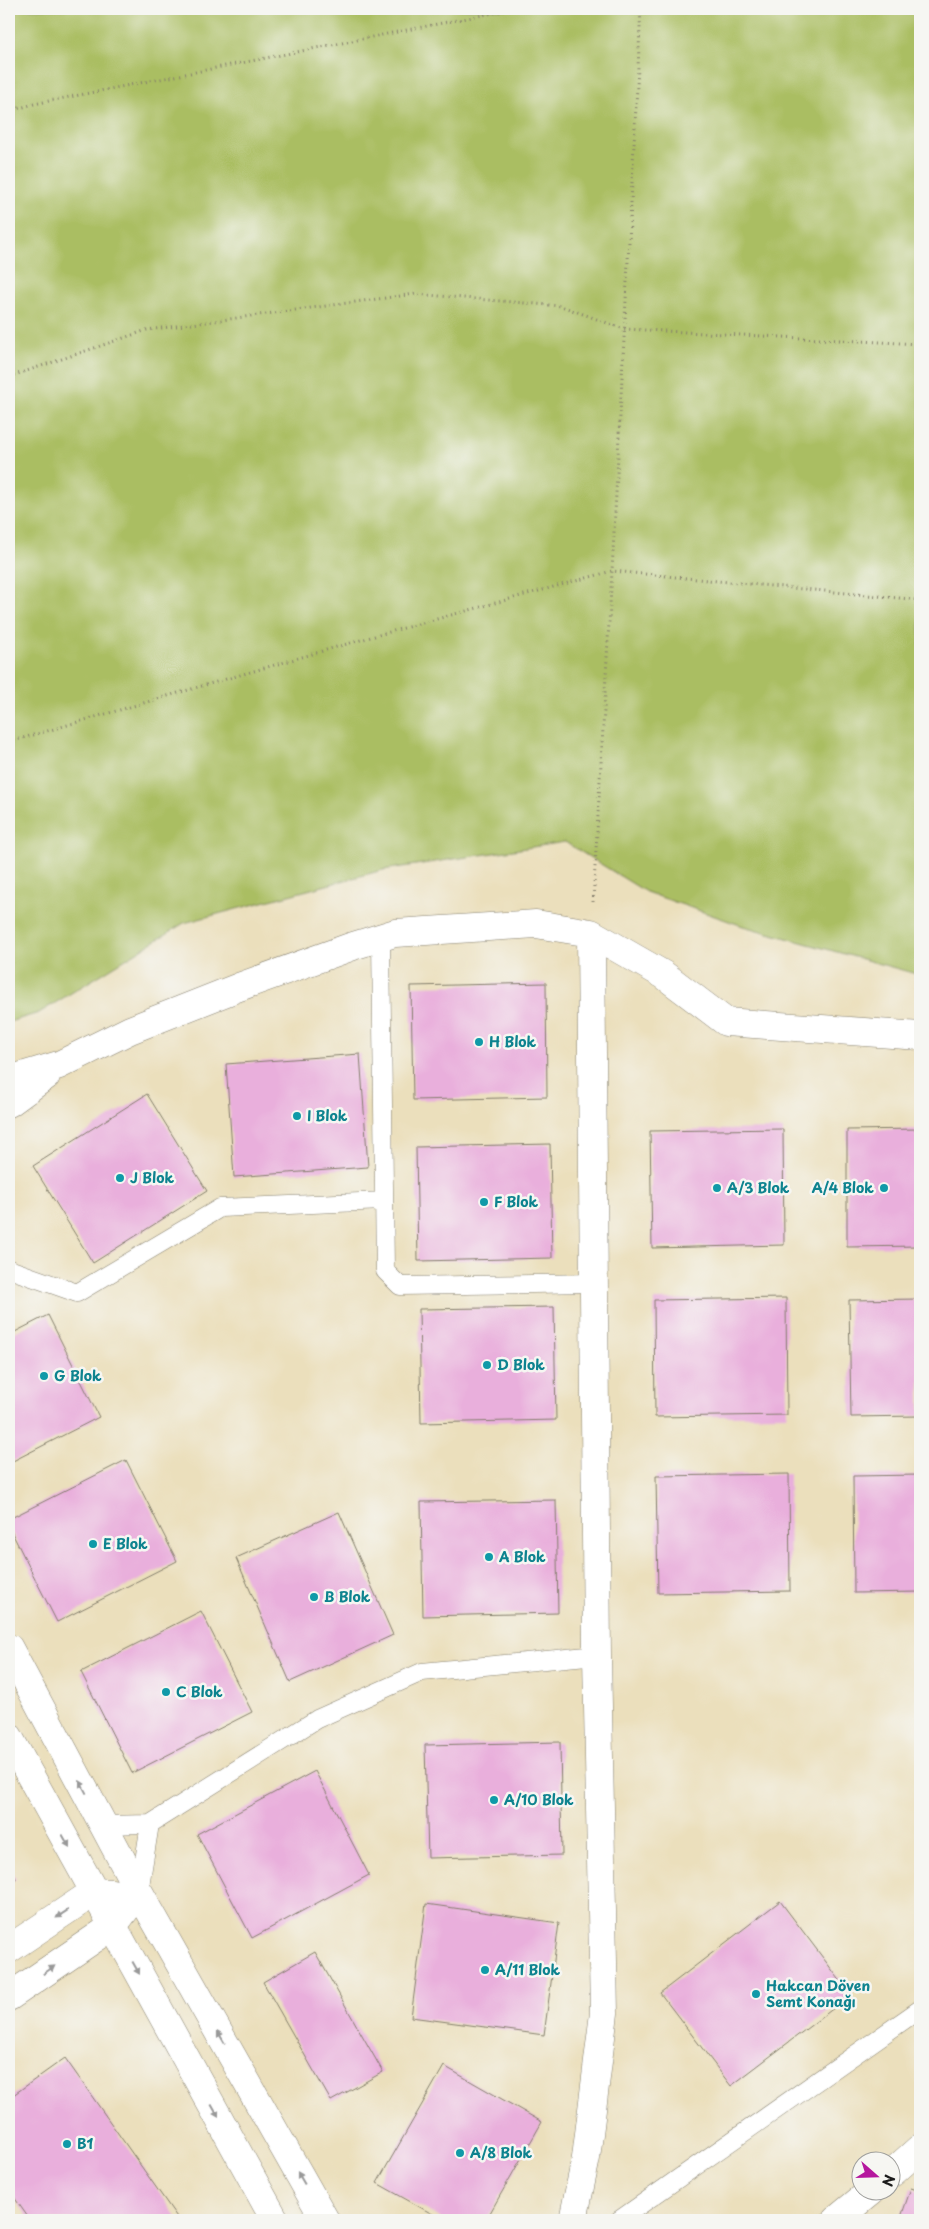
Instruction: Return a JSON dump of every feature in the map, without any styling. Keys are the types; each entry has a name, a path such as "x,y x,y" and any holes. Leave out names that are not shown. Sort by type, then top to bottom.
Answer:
{"street":[{"path":"9,1080 59,1065 130,1030 353,946 381,939 395,933 536,924 591,933 664,975 726,1022 920,1036"},
{"path":"573,2220 586,2158 604,2013 597,1655 591,933"},
{"path":"9,1103 59,1065"},
{"path":"9,1648 139,1892 326,2220"},
{"path":"9,1737 275,2220"},
{"path":"9,1949 94,1892 139,1892"},
{"path":"9,1997 113,1926 139,1892"},
{"path":"902,2164 920,2148"},
{"path":"836,2220 858,2202"}],"lane":[{"path":"381,939 385,1271 400,1286 594,1283"},
{"path":"9,1269 77,1293 220,1208 384,1201"},
{"path":"103,1825 150,1824 317,1718 422,1672 597,1655"},
{"path":"139,1892 150,1824"},
{"path":"619,2220 920,2009"}],"path":[{"path":"9,111 34,104 513,9"},
{"path":"591,933 641,9"},
{"path":"9,378 147,330 415,294 561,306 624,329 920,344"},
{"path":"9,742 612,571 920,600"}],"green space":[{"path":"9,9 920,9 920,975 743,926 646,892 565,842 383,870 184,923 39,1013 9,1022"}],"building":[{"name":"H Blok","path":"546,983 547,1097 413,1100 411,986"},
{"name":"I Blok","path":"360,1054 368,1167 234,1177 226,1064"},
{"name":"J Blok","path":"147,1094 207,1191 93,1263 33,1166"},
{"name":"A/3 Blok","path":"783,1129 784,1245 652,1248 650,1131"},
{"name":"A/4 Blok","path":"920,1129 920,1246 847,1247 847,1130"},
{"name":"F Blok","path":"550,1144 552,1258 418,1261 416,1147"},
{"path":"786,1298 787,1415 655,1417 654,1300"},
{"path":"920,1299 920,1416 851,1417 849,1300"},
{"name":"D Blok","path":"554,1307 556,1420 421,1423 419,1309"},
{"name":"G Blok","path":"48,1315 99,1417 9,1463 9,1335"},
{"name":"E Blok","path":"126,1460 177,1561 57,1622 9,1527 9,1519"},
{"path":"789,1474 790,1591 658,1593 656,1476"},
{"path":"920,1475 920,1592 854,1593 853,1476"},
{"name":"A Blok","path":"556,1500 558,1613 423,1616 421,1502"},
{"name":"B Blok","path":"339,1512 393,1635 290,1682 236,1558"},
{"name":"C Blok","path":"201,1611 252,1712 132,1773 81,1672"},
{"name":"A/10 Blok","path":"560,1742 562,1855 428,1858 425,1745"},
{"path":"315,1771 369,1875 252,1938 197,1834"},
{"path":"9,1864 16,1879 9,1882"},
{"name":"Hakcan Döven Semt Konağı","path":"780,1901 851,1995 731,2086 660,1993"},
{"name":"A/11 Blok","path":"426,1904 559,1923 544,2035 411,2017"},
{"path":"315,1952 383,2072 331,2101 263,1982"},
{"name":"B1","path":"65,2058 179,2220 30,2220 9,2190 9,2098"},
{"name":"A/8 Blok","path":"444,2066 542,2122 486,2220 443,2220 377,2183"},
{"path":"911,2188 920,2191 920,2220 900,2220"}],"place":[{"name":"H Blok","path":"479,1042"},
{"name":"I Blok","path":"297,1116"},
{"name":"J Blok","path":"120,1178"},
{"name":"A/3 Blok","path":"717,1188"},
{"name":"A/4 Blok","path":"884,1188"},
{"name":"F Blok","path":"484,1202"},
{"name":"D Blok","path":"487,1365"},
{"name":"G Blok","path":"44,1376"},
{"name":"E Blok","path":"93,1544"},
{"name":"A Blok","path":"489,1557"},
{"name":"B Blok","path":"314,1597"},
{"name":"C Blok","path":"166,1692"},
{"name":"A/10 Blok","path":"494,1800"},
{"name":"A/11 Blok","path":"485,1970"},
{"name":"Hakcan Döven Semt Konağı","path":"756,1994"},
{"name":"B1","path":"67,2144"},
{"name":"A/8 Blok","path":"460,2153"}]}
